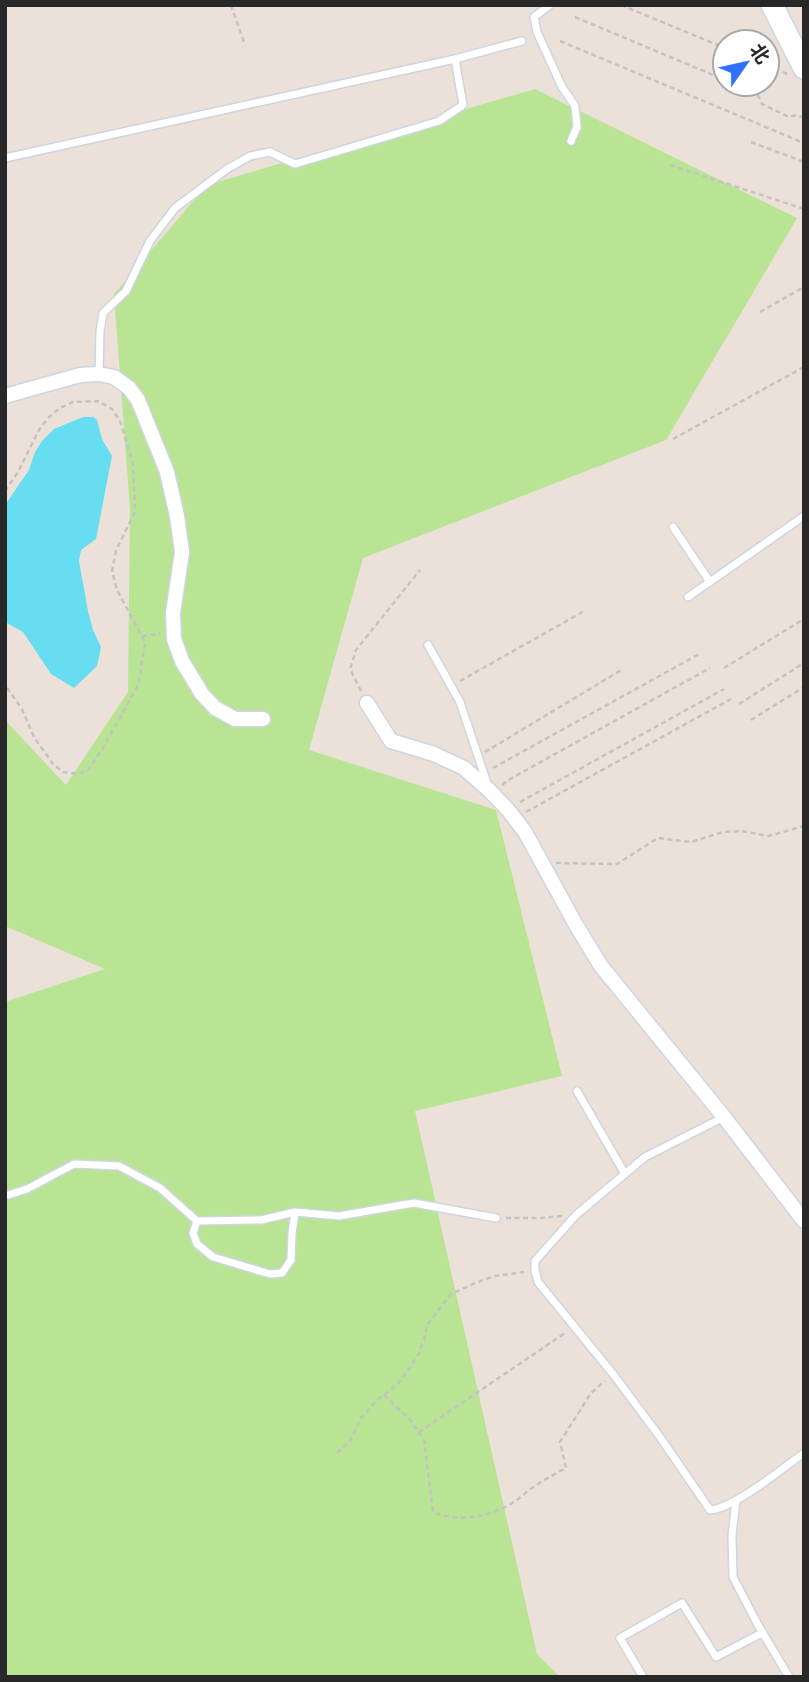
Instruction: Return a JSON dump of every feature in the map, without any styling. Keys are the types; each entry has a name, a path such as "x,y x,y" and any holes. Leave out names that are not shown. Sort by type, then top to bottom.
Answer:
{"street":[{"path":"772,5 798,72"},
{"path":"5,396 80,375 99,374 114,377 130,388 138,400 167,472 177,516 182,552 173,613 173,632 182,661 202,694 215,708 235,719 263,719"},
{"path":"367,703 391,741 434,754 464,768 513,816 543,862 601,966 724,1117 804,1221"}],"lane":[{"path":"550,5 534,17 537,32 562,87 575,106 577,127 571,141"},
{"path":"5,158 455,59 522,41"},
{"path":"99,374 103,313 126,291 150,241 175,208 227,169 250,156 270,152 295,164 439,121 463,105 455,59"},
{"path":"688,597 804,516"},
{"path":"673,527 710,582"},
{"path":"428,645 460,702 483,774 492,793"},
{"path":"577,1091 625,1174"},
{"path":"724,1117 645,1157 576,1215 535,1261 535,1270 538,1282 613,1374 710,1510 736,1501 804,1453"},
{"path":"5,1196 27,1189 74,1164 119,1166 160,1188 197,1221 261,1220 295,1212 339,1216 414,1203 496,1217"},
{"path":"197,1221 193,1233 197,1244 213,1257 270,1275 282,1273 291,1260 295,1212"},
{"path":"736,1501 732,1535 733,1577 789,1677"},
{"path":"643,1677 620,1638 682,1603 716,1657 762,1633"}],"path":[{"path":"231,5 245,45"},
{"path":"621,5 711,42"},
{"path":"575,17 711,74"},
{"path":"561,41 804,143"},
{"path":"759,98 762,104 789,117 804,118"},
{"path":"751,142 804,162"},
{"path":"670,165 804,209"},
{"path":"760,312 804,286"},
{"path":"673,439 804,367"},
{"path":"5,491 18,472 39,430 60,408 73,402 98,401 112,409 120,421 133,464 135,512 116,550 112,571 117,590 145,642 139,683 103,748 88,770 78,774 63,772 53,764 34,737 22,709 5,685"},
{"path":"367,703 350,669 356,650 419,570"},
{"path":"451,686 586,610"},
{"path":"724,668 804,619"},
{"path":"142,636 173,632"},
{"path":"483,774 701,653"},
{"path":"739,704 804,663"},
{"path":"492,793 510,779 710,668"},
{"path":"477,756 623,669"},
{"path":"751,720 804,687"},
{"path":"513,816 531,796 724,689"},
{"path":"513,816 525,813 731,699"},
{"path":"543,862 617,864 658,838 691,842 723,832 742,831 768,836 804,826"},
{"path":"496,1217 541,1218 576,1215"},
{"path":"337,1453 350,1441 361,1418 397,1384 419,1353 426,1325 450,1294 495,1276 535,1270"},
{"path":"419,1432 574,1327"},
{"path":"384,1395 411,1420 424,1440 433,1512 464,1518 485,1515 514,1502 566,1468 560,1442 591,1393 613,1374"}],"green space":[{"path":"535,89 797,218 666,440 363,558 309,750 496,810 562,1076 415,1111 537,1654 560,1677 5,1677 5,1002 105,969 5,926 5,720 66,785 128,692 130,509 114,294 207,185"}],"water":[{"path":"83,417 94,417 97,420 102,439 112,456 96,539 81,550 79,561 88,611 101,647 97,666 74,688 51,674 23,632 5,622 5,505 29,470 42,441 54,429"}]}
